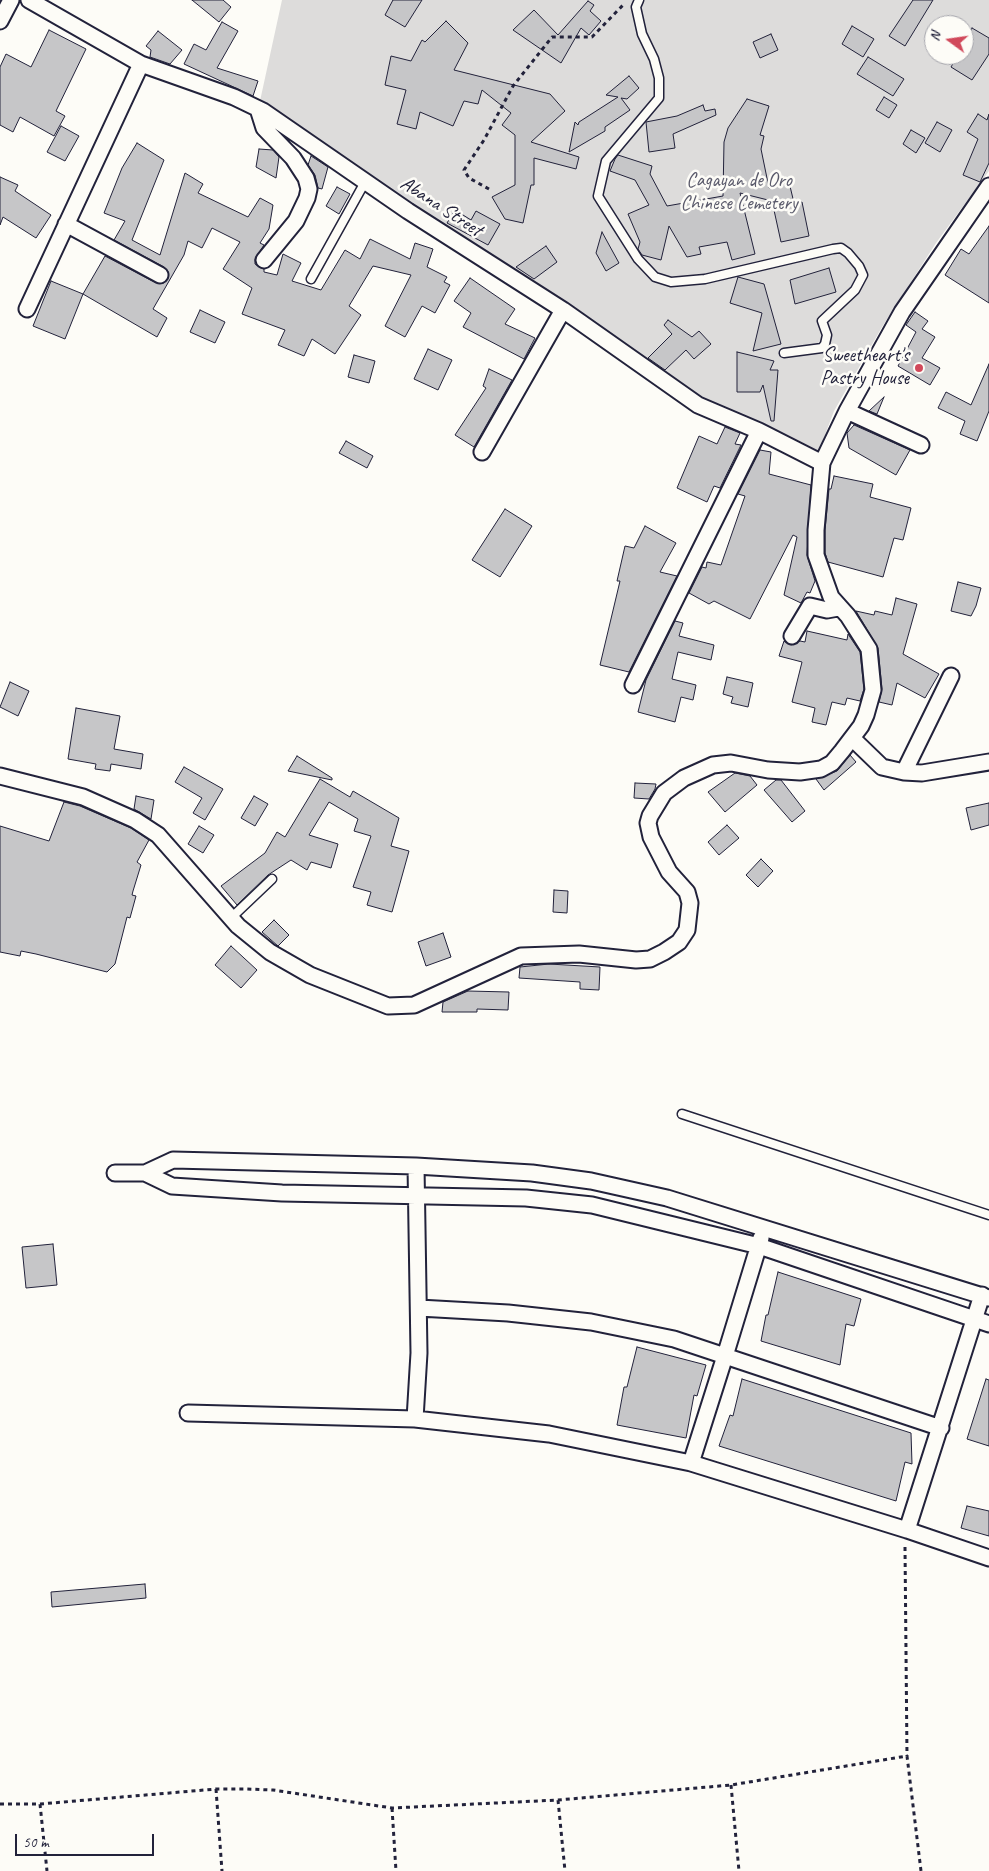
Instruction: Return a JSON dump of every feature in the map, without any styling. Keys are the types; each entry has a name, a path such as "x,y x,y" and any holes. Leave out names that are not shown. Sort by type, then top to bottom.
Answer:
{"street":[{"path":"0,21 12,0"},
{"name":"Abana Street","path":"29,0 140,64 234,97 258,109 364,182 563,310 698,405 758,431 822,463"},
{"path":"26,309 140,64"},
{"path":"258,109 264,128 293,158 306,178 309,189 302,211 296,222 264,260"},
{"path":"0,776 83,797 135,820 158,834 177,853 231,918 270,952 310,975 388,1006 414,1005 465,981 529,955 579,954 617,959 650,959 679,942 688,930 690,903 687,892 669,872 653,843 649,829 650,816 664,793 684,778 713,765 731,763 768,770 800,772 821,769 832,763 852,738 861,726 870,705 873,690 870,649 848,616 838,608 824,582 816,555 816,530 822,463 847,411 902,312 989,186"},
{"path":"66,224 160,276"},
{"path":"482,452 563,310"},
{"path":"847,411 921,446"},
{"path":"633,685 758,431"},
{"path":"792,636 806,608 810,606 827,610 838,608"},
{"path":"904,772 951,676"},
{"path":"852,738 882,767 904,772 922,773 989,762"},
{"path":"115,1173 145,1173 173,1160 416,1166 532,1174 592,1181 668,1198 986,1296 982,1321 941,1428 907,1530"},
{"path":"415,1419 420,1308 416,1166"},
{"path":"145,1173 172,1186 282,1193 526,1198 592,1205 759,1246 982,1321"},
{"path":"592,1181 592,1205"},
{"path":"692,1463 764,1228"},
{"path":"420,1308 508,1313 591,1322 674,1340 941,1428"},
{"path":"188,1413 415,1419 550,1434 692,1463 907,1530 989,1558"}],"lane":[{"path":"639,0 636,7 642,34 654,59 659,78 659,98 644,119 621,141 606,161 598,196 638,259 655,276 671,282 705,280 833,249 841,248 848,253 859,266 863,275 855,290 822,321 827,335 825,344 822,348 784,353"},
{"path":"311,278 364,182"},
{"path":"231,918 272,879"},
{"path":"682,1114 989,1215"}],"path":[{"path":"489,189 469,178 464,170 484,140 513,86 552,37 592,37 628,0"},
{"path":"907,1530 904,1553 907,1756 921,1871"},
{"path":"0,1804 40,1804 216,1790 273,1790 392,1808 558,1800 731,1785 907,1756"},
{"path":"731,1785 739,1871"},
{"path":"216,1790 222,1871"},
{"path":"558,1800 564,1871"},
{"path":"40,1804 47,1871"},
{"path":"392,1808 396,1871"}],"green space":[{"name":"Cagayan de Oro Chinese Cemetery","path":"282,0 989,0 989,171 936,243 882,327 834,411 817,456 698,401 368,178 260,101"}],"building":[{"path":"192,0 223,0 231,7 219,22"},
{"path":"393,0 422,0 405,27 385,15"},
{"path":"913,0 933,0 905,46 889,36"},
{"path":"588,1 594,5 590,11 601,21 589,35 581,28 561,63 513,30 534,10 558,35"},
{"path":"446,21 468,43 454,70 550,94 565,111 531,142 579,157 576,169 534,158 534,185 531,185 523,223 505,219 492,197 515,185 515,135 502,125 511,113 482,90 478,104 464,101 453,126 420,112 416,129 397,124 406,90 385,85 391,56 411,61 422,40 425,42"},
{"path":"222,22 238,31 217,68 258,81 253,96 184,64 194,44 206,50"},
{"path":"852,26 874,39 863,57 842,44"},
{"path":"974,29 989,38 989,54 972,80 951,67 952,65 974,65"},
{"path":"49,30 86,49 56,111 65,116 54,136 20,117 13,132 0,125 0,67 6,54 31,67"},
{"path":"158,31 182,50 170,64 150,57 151,50 146,46"},
{"path":"771,34 778,50 760,58 753,42"},
{"path":"868,57 904,79 893,96 857,74"},
{"path":"629,76 639,88 627,99 621,98 630,110 605,127 605,131 569,152 575,122 578,125 579,122 618,97 606,95"},
{"path":"884,97 897,105 889,118 876,110"},
{"path":"747,99 769,106 760,135 764,136 761,149 769,188 789,182 794,203 802,202 809,236 781,242 772,201 740,193 755,254 732,260 727,242 699,247 701,254 687,257 669,226 661,260 642,255 638,249 640,242 628,214 649,205 635,180 610,171 615,159 618,155 652,166 650,174 667,206 723,196 724,142 728,128"},
{"path":"703,105 705,111 715,109 716,115 673,134 675,148 649,152 646,122 677,116"},
{"path":"978,114 987,120 989,114 989,163 980,182 963,175 978,139 967,132"},
{"path":"937,122 952,130 940,152 925,143"},
{"path":"61,126 79,136 65,161 47,152"},
{"path":"911,130 925,138 916,153 903,144"},
{"path":"137,143 164,160 132,240 160,255 185,173 203,184 198,193 248,217 260,198 273,205 269,229 260,243 264,245 255,259 255,264 264,269 264,272 277,275 283,254 301,263 292,281 321,290 345,250 360,259 370,239 410,259 415,243 433,249 427,267 447,277 444,282 450,285 435,313 422,306 405,337 385,326 411,275 373,266 349,306 361,315 335,354 312,339 304,356 278,345 285,330 242,314 252,288 223,269 240,242 212,228 202,248 188,241 184,255 153,309 167,318 157,337 83,294 105,256 156,283 164,283 168,279 168,271 164,267 114,240 125,221 104,213 122,168"},
{"path":"259,149 273,150 279,157 276,178 256,167"},
{"path":"311,156 328,167 322,189 318,188 315,175 308,165"},
{"path":"0,177 18,185 15,191 51,215 36,238 3,217 0,225"},
{"path":"337,187 350,194 339,214 326,206"},
{"path":"455,210 471,220 476,211 500,224 488,245 447,223"},
{"path":"989,226 989,303 945,275 961,249 969,254"},
{"path":"602,232 619,263 606,271 596,253"},
{"path":"546,246 557,262 534,279 516,267"},
{"path":"829,268 836,292 795,304 790,280"},
{"path":"738,277 764,284 781,344 753,351 762,313 730,303"},
{"path":"470,278 515,309 505,324 535,338 524,359 463,327 471,313 454,301"},
{"path":"51,281 83,294 65,339 33,326"},
{"path":"200,310 225,322 215,343 190,332"},
{"path":"915,312 928,321 922,329 935,337 922,358 940,368 930,385 898,366 916,332 906,325"},
{"path":"668,320 692,337 699,331 711,344 694,359 686,350 665,370 648,358 672,334 664,325"},
{"path":"428,349 452,360 438,390 414,379"},
{"path":"737,352 774,361 770,370 778,370 774,421 771,421 763,385 760,392 737,392"},
{"path":"354,355 375,361 369,383 348,377"},
{"path":"989,364 989,411 977,441 960,434 965,421 938,408 946,392 971,405"},
{"path":"489,369 512,380 474,447 455,435 486,388 483,386"},
{"path":"884,397 877,414 869,411"},
{"path":"854,425 910,450 896,475 849,448 847,433"},
{"path":"725,427 740,433 735,444 741,445 720,488 714,486 707,502 677,488 699,436 717,444"},
{"path":"346,441 373,456 367,468 339,453"},
{"path":"760,450 771,452 769,474 811,485 807,555 815,581 810,593 807,592 801,603 784,595 797,537 793,535 750,619 714,601 709,604 689,593 702,567 706,568 707,562 721,565 745,496 738,494"},
{"path":"834,476 873,484 870,497 911,508 903,540 894,538 883,577 828,562 825,553 825,530 829,489 831,489"},
{"path":"505,509 532,526 500,577 472,560"},
{"path":"645,526 676,543 660,572 677,576 629,672 600,665 620,581 617,581 625,546 634,548"},
{"path":"958,582 981,588 971,616 951,611"},
{"path":"896,598 917,604 903,654 939,674 925,698 897,683 892,705 879,702 882,689 878,648 856,611 874,615 875,611 892,615"},
{"path":"675,621 683,623 679,636 714,645 711,660 678,652 672,679 696,685 693,700 681,697 675,722 638,712 646,680"},
{"path":"807,631 847,640 848,634 860,652 864,689 860,701 847,698 845,705 832,702 826,725 812,722 815,708 792,702 802,662 779,656 784,641 791,645 800,641 805,642"},
{"path":"727,677 753,683 748,707 731,703 733,697 723,694"},
{"path":"10,682 29,691 18,716 0,707"},
{"path":"76,708 120,716 114,749 143,754 141,769 111,764 110,771 95,769 96,764 68,759"},
{"path":"850,755 856,762 824,790 816,779 837,771"},
{"path":"297,756 332,778 332,780 288,771"},
{"path":"184,767 223,789 205,820 193,813 202,798 175,782"},
{"path":"735,773 750,776 757,785 725,812 708,792"},
{"path":"320,779 350,797 353,791 399,818 391,846 409,851 392,912 367,905 371,892 353,887 371,836 354,831 358,819 329,802 309,835 338,844 331,868 311,862 307,870 291,860 268,875 237,905 221,886 265,853 277,832 285,837"},
{"path":"776,780 781,780 805,811 792,822 764,790"},
{"path":"635,783 656,784 649,799 634,798"},
{"path":"136,796 154,800 151,819 134,809"},
{"path":"254,796 268,804 255,826 241,818"},
{"path":"64,802 80,806 131,828 149,840 137,862 141,865 132,895 136,896 130,918 127,917 115,964 107,972 21,951 20,956 0,952 0,826 49,841"},
{"path":"989,803 989,825 971,830 966,808"},
{"path":"727,825 739,838 719,855 708,842"},
{"path":"199,826 214,835 203,853 188,844"},
{"path":"761,859 773,871 758,887 746,875"},
{"path":"554,890 568,891 567,913 553,912"},
{"path":"274,920 289,935 278,946 262,932"},
{"path":"443,933 451,957 426,966 418,942"},
{"path":"231,946 257,970 241,988 215,965"},
{"path":"549,964 600,967 599,990 580,989 580,982 519,978 520,967"},
{"path":"468,991 509,992 508,1010 477,1009 477,1012 442,1012 443,1002"},
{"path":"53,1244 57,1285 26,1288 22,1247"},
{"path":"778,1272 861,1299 854,1326 846,1324 840,1365 761,1341"},
{"path":"637,1347 706,1365 697,1396 694,1395 686,1438 617,1425 624,1387 627,1387"},
{"path":"742,1379 911,1433 912,1464 905,1462 896,1501 719,1446 730,1415 733,1416"},
{"path":"986,1379 989,1380 989,1446 967,1439"},
{"path":"967,1506 989,1511 989,1536 961,1528"},
{"path":"145,1584 146,1598 52,1607 51,1592"}],"place":[{"name":"Sweetheart's Pastry House","path":"919,368"}]}
